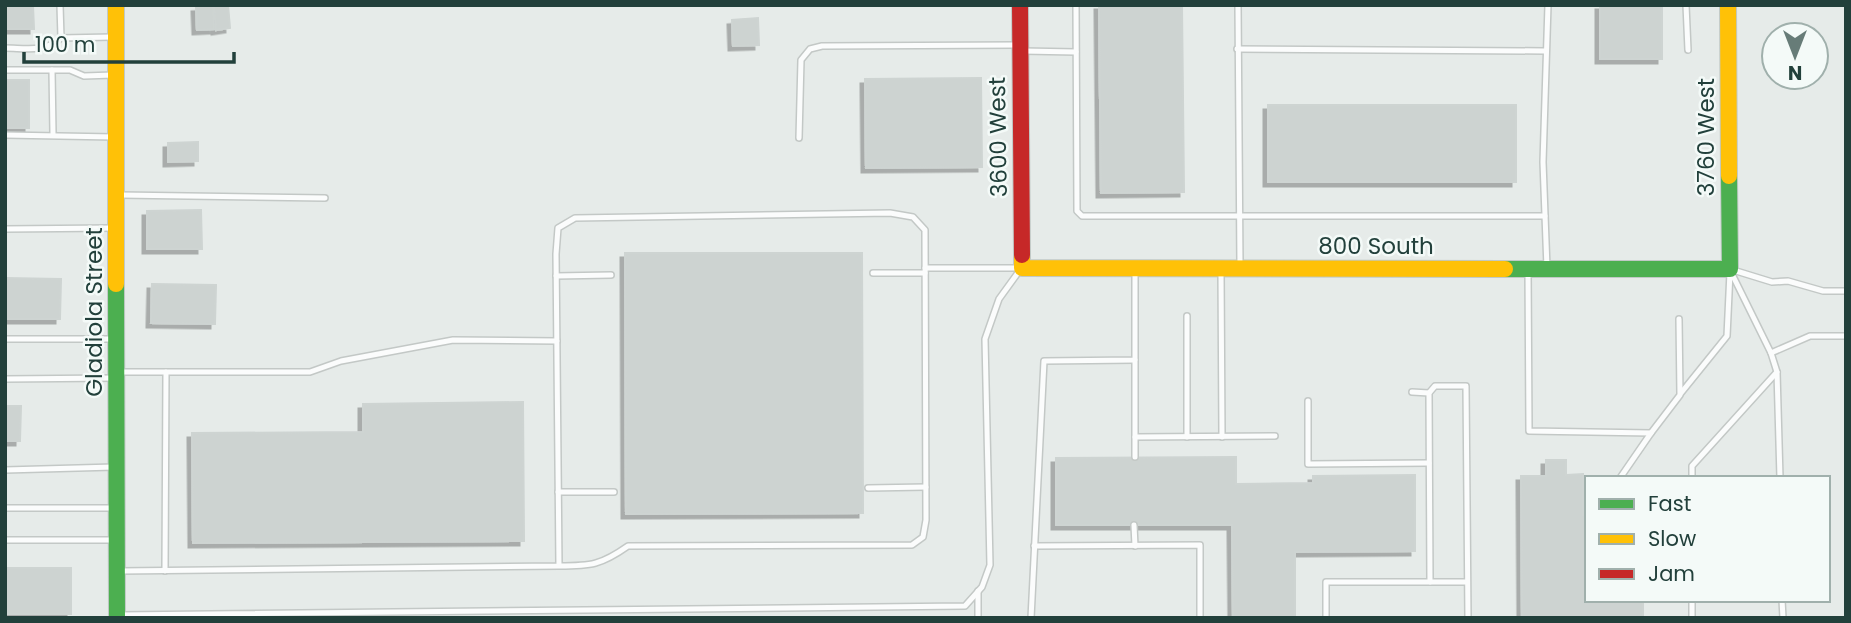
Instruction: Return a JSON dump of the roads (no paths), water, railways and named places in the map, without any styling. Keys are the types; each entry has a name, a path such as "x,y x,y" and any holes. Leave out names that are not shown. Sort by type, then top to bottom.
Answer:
{"street":[{"name":"Gladiola Street","path":"116,5 117,616"},
{"name":"3600 West","path":"1020,5 1022,268"},
{"name":"3760 West","path":"1728,5 1730,269"},
{"name":"800 South","path":"1022,268 1730,269"}],"lane":[{"path":"60,5 61,38"},
{"path":"1076,5 1077,211 1082,216 1545,216"},
{"path":"1238,5 1240,268"},
{"path":"1547,269 1543,162 1548,5"},
{"path":"1686,5 1688,50"},
{"path":"5,48 44,49 61,38 116,37"},
{"path":"799,138 801,60 810,49 822,46 1020,48 1076,52"},
{"path":"1237,49 1545,51"},
{"path":"5,70 70,70 84,76 116,75"},
{"path":"52,70 53,134"},
{"path":"5,135 116,137"},
{"path":"116,195 326,198"},
{"path":"117,571 591,566 628,546 912,545 923,537 926,520 925,230 913,217 890,213 575,218 558,228 556,276 559,566"},
{"path":"5,229 117,228"},
{"path":"873,273 1022,268"},
{"path":"117,616 965,606 982,587 990,565 985,339 999,299 1022,268"},
{"path":"1135,268 1135,457"},
{"path":"1221,268 1222,437"},
{"path":"1528,269 1529,431 1651,433"},
{"path":"1730,269 1772,282 1788,281 1823,291 1846,291"},
{"path":"1730,269 1771,353 1777,372 1780,476"},
{"path":"1623,476 1651,433 1727,336 1730,269"},
{"path":"556,276 611,275"},
{"path":"1187,316 1187,437"},
{"path":"1679,319 1680,395"},
{"path":"1771,353 1810,336 1846,336"},
{"path":"5,340 117,339"},
{"path":"5,379 166,372 310,372 341,360 453,340 557,341"},
{"path":"1031,618 1044,361 1135,360"},
{"path":"165,571 166,372"},
{"path":"1692,476 1692,466 1777,372"},
{"path":"1430,582 1429,393 1435,386 1466,386 1468,618"},
{"path":"1412,392 1429,393"},
{"path":"1308,401 1308,464 1429,463"},
{"path":"1135,437 1275,436"},
{"path":"5,470 117,467"},
{"path":"869,488 926,487"},
{"path":"558,492 614,492"},
{"path":"5,508 117,509"},
{"path":"1135,525 1135,546"},
{"path":"5,540 117,540"},
{"path":"1034,546 1200,545 1200,618"},
{"path":"1326,618 1326,582 1467,582"},
{"path":"978,591 978,618"}]}
